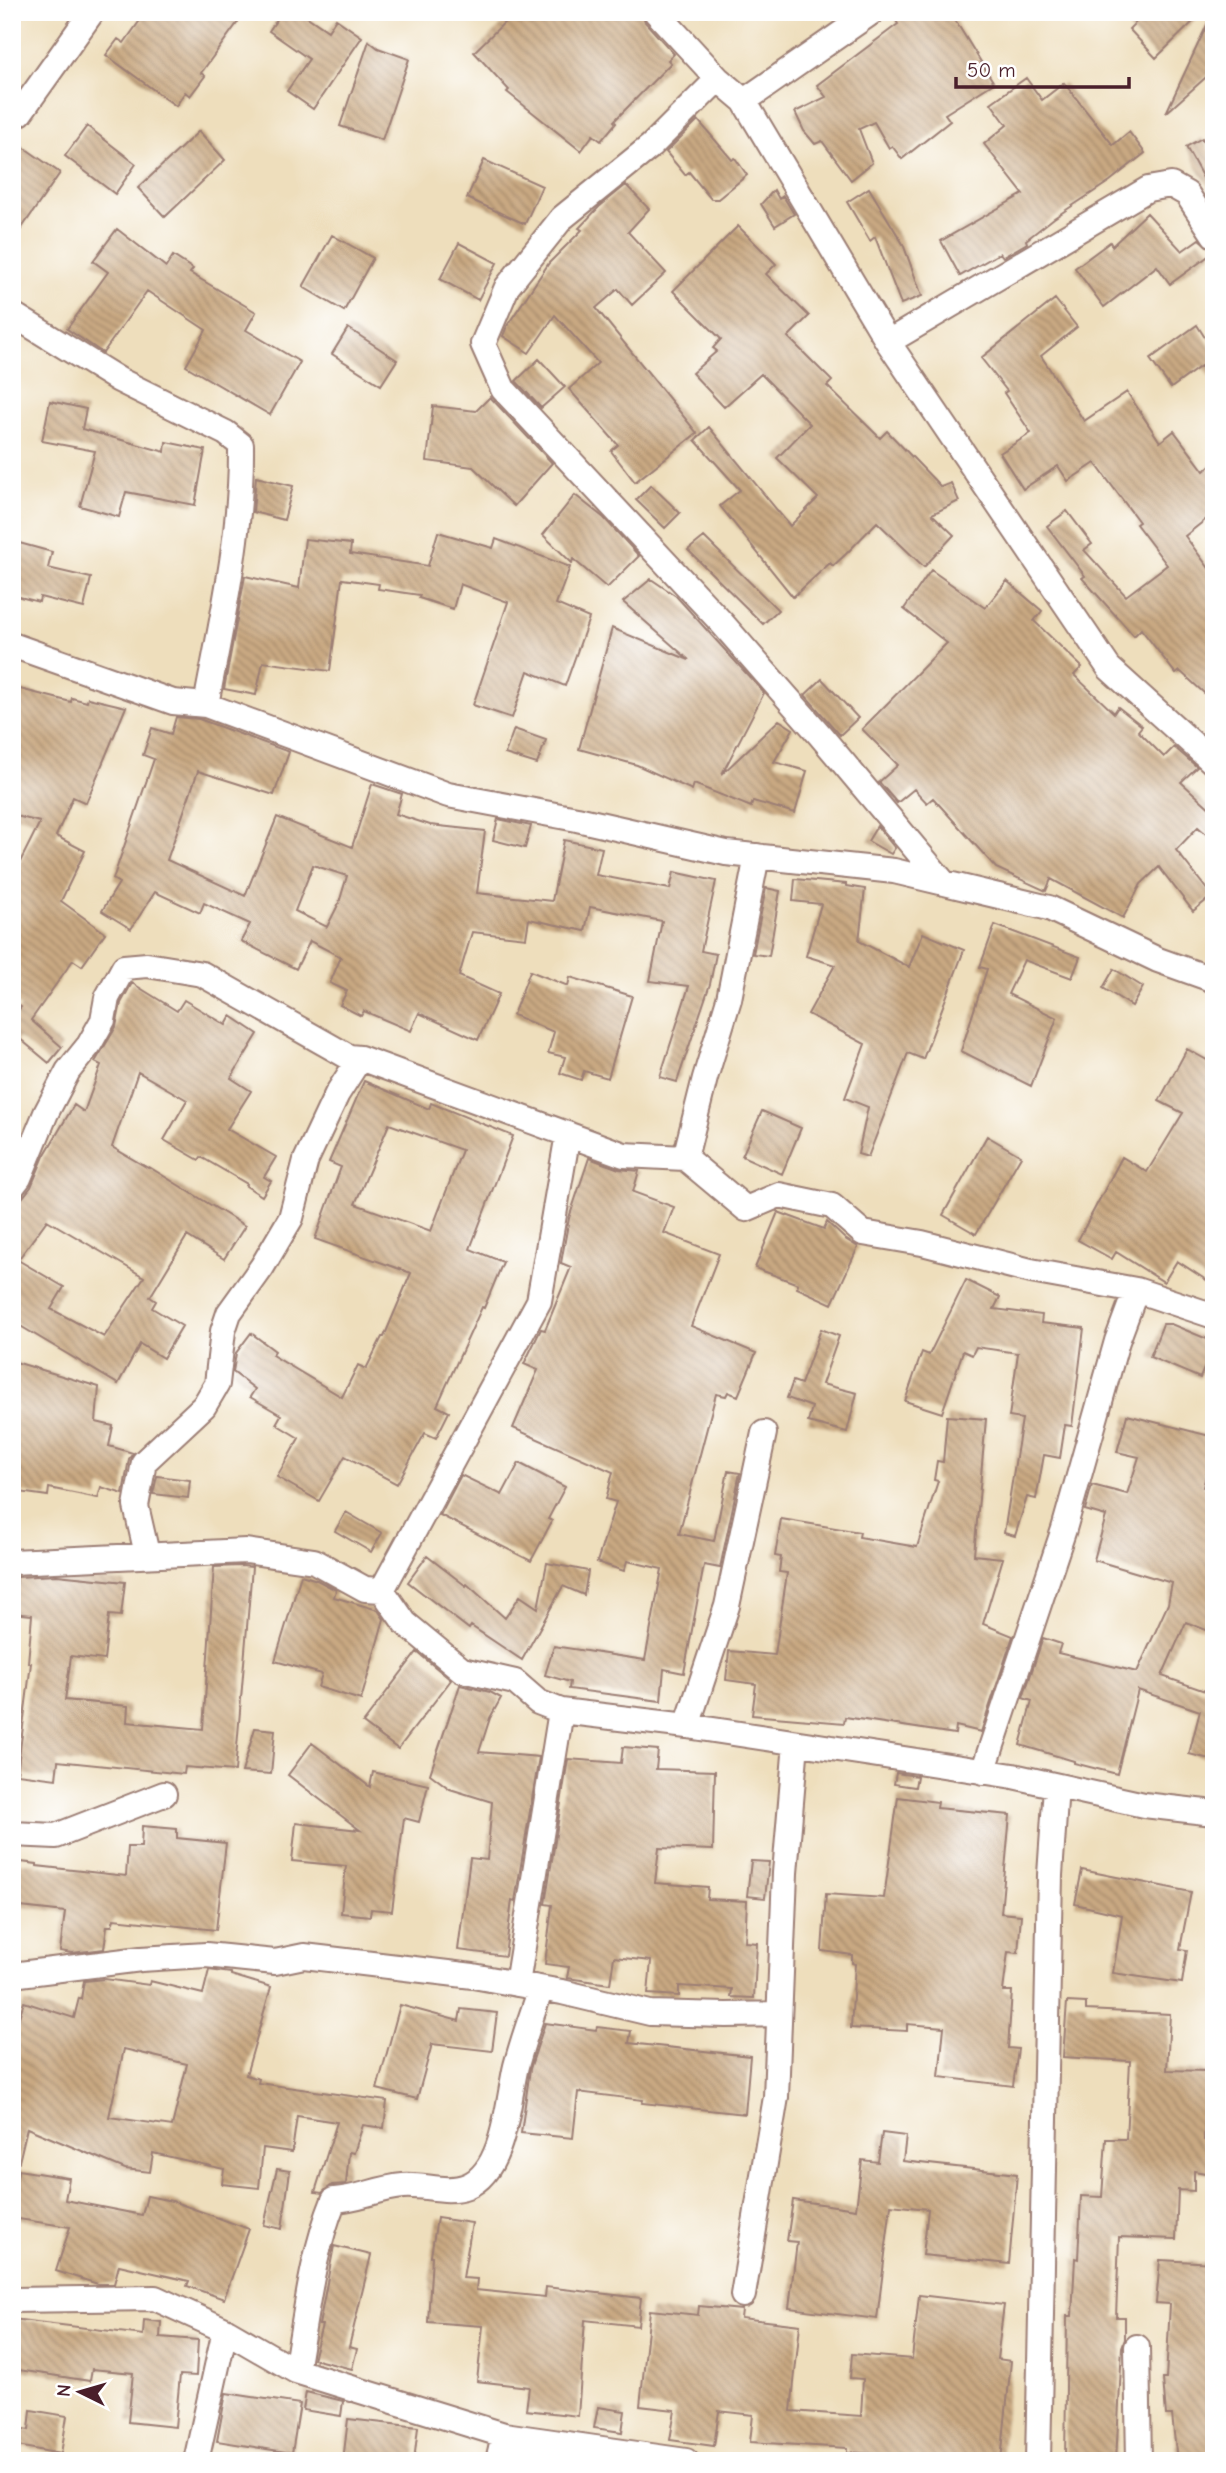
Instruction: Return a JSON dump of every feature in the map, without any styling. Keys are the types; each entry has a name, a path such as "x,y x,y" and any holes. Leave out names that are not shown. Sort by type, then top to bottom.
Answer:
{"street":[{"path":"12,117 20,113 92,12"},
{"path":"656,12 718,79 744,100 888,342 1109,667 1214,763"},
{"path":"744,100 872,12"},
{"path":"718,79 651,146 562,218 507,287 483,344 503,389 730,632 820,734 944,883"},
{"path":"888,342 1148,189 1171,185 1187,194 1214,235"},
{"path":"12,314 119,380 226,433 241,445 237,538 206,705"},
{"path":"12,645 173,702 206,705 448,795 577,819 726,853 894,871 1049,908 1158,960 1214,980"},
{"path":"685,1158 729,999 757,856"},
{"path":"12,1186 19,1178 46,1113 68,1071 89,1045 103,1020 107,998 124,967 147,965 202,974 349,1056 624,1155 685,1158 746,1209 779,1195 832,1206 863,1233 922,1243 1031,1271 1136,1290 1214,1316"},
{"path":"147,1555 135,1506 144,1462 204,1406 217,1384 223,1331 229,1313 262,1267 291,1218 306,1160 337,1094 360,1058"},
{"path":"382,1590 539,1301 568,1134"},
{"path":"983,1772 1064,1529 1117,1341 1136,1290"},
{"path":"687,1726 727,1606 764,1433"},
{"path":"12,1562 246,1551 313,1561 366,1589 382,1590"},
{"path":"382,1590 405,1623 462,1671 515,1682 538,1702 561,1711 687,1726 983,1772 1144,1805 1214,1813"},
{"path":"296,2371 314,2266 324,2225 334,2200 354,2199 402,2186 468,2186 483,2175 492,2161 503,2129 529,1986 561,1711"},
{"path":"743,2295 776,2097 785,1873 796,1743"},
{"path":"1038,2461 1050,1875 1056,1786"},
{"path":"12,1834 56,1836 164,1794"},
{"path":"12,1975 141,1959 206,1955 275,1962 304,1956 473,1976 650,2013 779,2014"},
{"path":"12,2300 155,2298 225,2330 296,2371 504,2435 686,2461"},
{"path":"196,2461 225,2330"},
{"path":"1138,2347 1139,2461"},
{"path":"498,2461 504,2435"}],"building":[{"path":"146,12 224,12 238,22 201,73 205,76 190,96 185,92 176,106 106,55 118,39 124,43"},
{"path":"282,12 300,12 328,31 336,19 362,37 313,109 287,91 309,59 269,31"},
{"path":"515,12 642,12 645,22 674,54 668,60 671,63 614,121 616,123 601,141 593,135 581,151 507,92 509,90 474,52"},
{"path":"891,12 950,12 994,83 945,114 950,121 902,159 892,146 889,148 874,122 859,129 872,163 851,180 822,141 815,144 804,131 795,112 826,97 817,85 898,24"},
{"path":"1146,12 1203,12 1156,58 1129,29"},
{"path":"1213,12 1214,70 1166,113"},
{"path":"369,41 378,48 409,59 382,140 340,126"},
{"path":"1026,78 1042,100 1064,83 1113,145 1129,132 1145,153 1110,181 1054,218 1026,240 1027,243 1003,257 1000,253 960,276 941,241 1023,194 984,144 1007,125 991,103"},
{"path":"698,120 732,160 735,158 747,175 718,199 711,199 689,172 685,175 666,152"},
{"path":"87,126 136,164 115,194 65,156"},
{"path":"199,131 225,160 165,217 138,188"},
{"path":"1202,138 1214,160 1214,198 1186,147"},
{"path":"12,139 60,173 12,242"},
{"path":"484,160 542,186 525,224 467,198"},
{"path":"626,185 649,209 628,232 666,273 632,305 618,289 596,308 697,433 635,482 611,451 618,445 569,389 598,363 555,315 529,353 503,336 549,263 582,230 579,228 599,207"},
{"path":"869,188 903,244 922,296 901,304 875,237 870,241 847,202"},
{"path":"774,190 779,199 783,196 794,214 775,226 761,204"},
{"path":"1147,213 1182,251 1199,239 1214,252 1170,284 1157,266 1104,307 1075,268 1110,242 1112,246"},
{"path":"738,226 776,264 766,274 809,316 788,337 832,381 827,386 880,438 887,431 941,487 951,483 959,501 932,514 954,535 924,567 877,522 833,566 830,563 793,597 720,506 740,490 695,440 709,427 790,526 818,498 777,458 810,424 761,374 724,407 692,373 717,351 713,348 721,339 673,291"},
{"path":"117,229 166,267 173,256 193,269 190,273 256,312 246,330 300,362 270,415 186,366 206,330 147,291 103,353 67,329 108,272 93,261"},
{"path":"332,235 373,258 344,311 303,287"},
{"path":"459,243 497,263 478,300 440,279"},
{"path":"1055,299 1077,327 1041,356 1084,421 1127,392 1160,442 1174,431 1204,471 1214,463 1214,513 1185,536 1214,575 1214,702 1180,671 1176,674 1141,629 1134,636 1082,578 1085,576 1047,526 1067,511 1092,544 1084,550 1126,596 1167,565 1095,463 1068,481 1058,466 1023,489 1000,453 1031,433 1004,393 1007,391 981,358"},
{"path":"1197,325 1214,352 1214,383 1201,366 1171,388 1150,359"},
{"path":"348,328 397,360 381,385 332,354"},
{"path":"539,359 565,387 541,408 516,381"},
{"path":"490,397 552,463 514,506 473,467 427,461 433,406 476,411"},
{"path":"50,401 86,409 82,429 165,452 166,442 205,450 195,505 126,492 119,517 80,506 95,451 42,441"},
{"path":"256,477 293,486 284,520 253,512"},
{"path":"651,485 680,513 665,528 636,500"},
{"path":"575,495 604,518 639,556 607,588 573,559 572,563 543,535"},
{"path":"438,532 493,548 496,539 570,567 556,604 589,618 565,686 528,671 512,718 473,705 508,602 460,584 453,609 419,598 420,595 378,589 379,584 342,579 330,671 263,662 256,695 224,689 245,576 299,588 305,539 351,544 350,554 428,566"},
{"path":"704,537 778,610 763,624 688,550"},
{"path":"12,541 52,552 48,568 91,578 84,608 40,597 39,602 12,595"},
{"path":"931,570 985,608 1007,581 1042,611 1034,621 1082,667 1074,675 1114,713 1118,707 1142,726 1138,731 1164,757 1174,747 1197,767 1181,782 1214,812 1214,841 1198,827 1176,850 1212,896 1193,911 1159,867 1141,884 1123,918 1051,879 1046,891 996,868 933,798 927,803 914,789 897,803 879,782 898,765 862,729 947,643 904,609"},
{"path":"651,579 676,596 764,693 722,774 779,720 793,729 774,762 807,771 795,813 753,801 751,807 694,784 692,790 637,765 579,749 612,628 689,660 623,602"},
{"path":"822,679 858,718 840,735 805,695"},
{"path":"12,687 71,702 72,698 87,702 88,698 126,707 86,803 73,797 56,836 85,851 61,901 105,933 82,966 73,960 31,1020 62,1047 49,1063 19,1038 12,1048 12,1004 18,1010 21,1007 12,1000 12,878 40,822 12,815"},
{"path":"176,717 199,719 289,752 274,795 198,771 167,860 245,896 277,817 352,847 372,784 402,794 396,814 430,825 485,831 477,893 552,901 564,840 602,848 596,875 670,889 674,872 716,881 701,951 716,954 710,984 677,1082 660,1077 689,986 650,981 662,921 590,907 585,931 529,919 526,938 472,932 459,976 499,994 478,1040 419,1013 411,1031 364,1011 361,1016 340,1005 347,991 330,983 341,957 310,941 296,969 241,941 250,924 204,903 200,913 155,892 131,929 102,911 119,883 113,879 154,759 143,755 152,728 171,734","holes":["313,865 347,876 339,903 327,927 295,911"]},
{"path":"514,729 546,740 537,764 505,754"},
{"path":"498,819 531,826 525,848 493,840"},
{"path":"877,826 895,848 891,854 868,841"},
{"path":"795,879 846,884 865,889 859,941 909,967 923,933 964,950 923,1059 908,1053 868,1157 858,1154 868,1107 845,1098 865,1044 808,1014 835,965 806,956 821,904 793,901"},
{"path":"766,888 780,891 769,956 753,954"},
{"path":"995,925 1080,957 1072,978 1024,960 1008,994 1057,1018 1031,1086 961,1051 987,969 980,967"},
{"path":"1114,969 1143,987 1132,1006 1103,988"},
{"path":"530,971 568,986 570,977 632,996 608,1078 584,1071 581,1080 560,1073 565,1057 548,1053 554,1032 513,1015"},
{"path":"132,983 177,1011 184,1000 226,1025 231,1016 258,1034 231,1078 251,1091 227,1129 276,1157 264,1177 271,1181 262,1196 201,1157 199,1160 164,1140 187,1100 138,1072 112,1147 245,1226 224,1259 187,1236 150,1297 156,1301 152,1308 182,1326 163,1358 140,1344 118,1384 12,1321 12,1211 31,1187 44,1156 74,1105 84,1112 101,1065 95,1062 116,1027 121,1003","holes":["47,1220 144,1277 104,1337 51,1309 64,1287 18,1260"]},
{"path":"1187,1049 1214,1064 1214,1285 1177,1261 1164,1282 1116,1252 1112,1259 1078,1240 1122,1157 1147,1172 1183,1113 1159,1101"},
{"path":"364,1081 429,1109 431,1103 513,1136 470,1249 503,1262 437,1406 449,1412 436,1438 425,1433 397,1484 345,1456 319,1501 277,1477 299,1438 276,1424 281,1415 250,1397 255,1389 233,1372 236,1353 251,1333 275,1351 272,1355 342,1397 358,1365 366,1369 384,1337 411,1273 315,1239 341,1167 329,1162","holes":["389,1124 462,1150 431,1231 355,1204"]},
{"path":"762,1111 801,1128 782,1174 742,1156"},
{"path":"987,1136 1021,1156 976,1234 943,1215"},
{"path":"589,1158 619,1169 639,1171 633,1192 674,1207 664,1233 719,1254 691,1326 756,1353 738,1396 728,1392 726,1396 716,1394 679,1534 714,1541 728,1471 740,1473 720,1568 704,1565 684,1673 664,1669 661,1701 569,1689 570,1682 545,1675 554,1646 645,1660 662,1569 627,1561 624,1571 597,1562 616,1502 606,1499 613,1472 513,1428 538,1370 524,1364 541,1329 545,1330 571,1267 561,1263 569,1218"},
{"path":"778,1212 824,1229 827,1222 858,1247 832,1304 797,1288 798,1284 755,1268"},
{"path":"966,1280 1000,1297 994,1309 1042,1315 1041,1323 1084,1328 1072,1426 1065,1425 1060,1458 1044,1455 1036,1499 1027,1497 1015,1536 1004,1533 1022,1419 1009,1417 1018,1353 976,1347 972,1355 963,1351 942,1413 905,1401 922,1352 929,1355"},
{"path":"1163,1324 1171,1324 1212,1341 1212,1349 1200,1378 1150,1357"},
{"path":"821,1329 839,1336 822,1384 857,1393 847,1432 808,1422 812,1407 787,1398 793,1381 801,1384"},
{"path":"12,1361 99,1387 96,1422 113,1426 109,1446 133,1453 129,1459 123,1494 101,1487 98,1498 49,1488 48,1496 12,1491 12,1431 16,1402 12,1401"},
{"path":"1127,1415 1214,1437 1203,1487 1214,1489 1214,1633 1186,1622 1162,1676 1205,1691 1208,1683 1214,1683 1214,1760 1189,1754 1200,1711 1138,1690 1117,1774 1020,1745 1032,1701 1023,1698 1043,1638 1061,1644 1058,1653 1137,1672 1168,1604 1172,1583 1094,1560 1106,1516 1085,1510 1092,1485 1127,1494 1139,1457 1117,1452"},
{"path":"947,1416 986,1419 974,1555 1003,1558 983,1624 1013,1636 981,1732 956,1726 955,1734 845,1717 844,1723 752,1715 756,1684 726,1680 729,1651 775,1655 787,1573 779,1572 781,1557 775,1556 781,1519 860,1532 859,1537 917,1547 938,1481 934,1480 937,1461 943,1462"},
{"path":"519,1463 565,1487 548,1519 552,1521 531,1561 440,1515 461,1475 502,1495"},
{"path":"157,1476 190,1480 188,1498 153,1494"},
{"path":"346,1512 382,1533 371,1552 335,1531"},
{"path":"427,1556 466,1586 467,1584 505,1618 520,1596 538,1608 547,1563 588,1571 584,1595 563,1586 522,1660 471,1626 469,1629 408,1582"},
{"path":"214,1567 252,1567 235,1771 185,1767 184,1774 58,1761 56,1779 17,1774 31,1663 28,1663 32,1615 13,1613 17,1577 57,1575 125,1582 121,1616 109,1615 104,1660 71,1656 65,1700 128,1706 127,1722 203,1729"},
{"path":"301,1575 336,1590 334,1597 378,1610 384,1619 361,1700 318,1687 322,1674 275,1661"},
{"path":"417,1652 451,1680 398,1749 363,1723"},
{"path":"460,1685 490,1692 501,1698 490,1718 479,1752 539,1757 515,1901 512,1900 505,1956 458,1950 470,1858 487,1860 492,1802 450,1789 430,1774"},
{"path":"255,1728 275,1730 271,1774 242,1772"},
{"path":"312,1743 370,1787 373,1772 428,1785 419,1822 404,1818 392,1911 371,1909 370,1916 341,1913 346,1866 292,1861 296,1823 360,1830 288,1775"},
{"path":"623,1747 658,1750 656,1769 715,1771 713,1850 659,1848 655,1883 708,1887 707,1899 747,1901 745,1942 757,1943 754,1998 731,1997 732,1989 679,1986 679,1996 648,1994 651,1961 614,1957 610,1984 567,1978 569,1967 545,1964 552,1905 545,1904 568,1759 621,1763"},
{"path":"896,1773 917,1776 915,1787 894,1784"},
{"path":"898,1797 938,1802 937,1808 1010,1815 1001,1913 1021,1915 1018,1953 1008,1952 1003,1991 1012,1991 1008,2048 1018,2049 1013,2086 939,2077 944,2027 907,2024 907,2031 851,2028 855,1964 852,1963 852,1955 822,1951 826,1894 884,1898"},
{"path":"142,1826 177,1829 177,1838 226,1843 216,1930 114,1919 112,1926 107,1926 104,1949 72,1953 60,1951 65,1912 12,1906 12,1861 126,1876 128,1847 141,1847"},
{"path":"751,1861 769,1862 765,1898 747,1896"},
{"path":"1082,1870 1191,1892 1180,1949 1187,1950 1182,1983 1113,1973 1122,1915 1075,1904"},
{"path":"209,1970 231,1973 271,1987 246,2075 259,2079 258,2083 387,2101 384,2128 363,2125 354,2153 349,2152 346,2184 332,2185 322,2193 315,2192 337,2122 297,2116 292,2152 263,2148 259,2188 222,2184 224,2169 153,2153 150,2172 125,2169 27,2128 19,2162 12,2161 12,2038 24,2002 74,2018 84,1981 104,1979 149,1985 150,1981 203,1994","holes":["124,2049 187,2064 172,2126 109,2117"]},
{"path":"1067,2002 1086,2003 1086,2010 1170,2014 1167,2070 1207,2071 1204,2140 1214,2140 1211,2174 1194,2171 1194,2191 1178,2190 1176,2239 1119,2237 1116,2317 1125,2317 1125,2339 1122,2347 1116,2461 1065,2460 1067,2316 1072,2316 1081,2196 1102,2197 1106,2139 1126,2139 1130,2061 1063,2057"},
{"path":"400,2005 459,2021 461,2009 497,2013 492,2051 432,2044 417,2099 377,2089"},
{"path":"545,2023 596,2030 597,2027 631,2031 629,2043 750,2056 745,2114 642,2103 643,2100 578,2092 573,2138 521,2133 530,2069"},
{"path":"882,2133 906,2136 903,2161 1017,2174 1009,2264 923,2255 928,2209 891,2205 877,2319 789,2308 797,2242 787,2241 793,2200 856,2209 862,2160 878,2162"},
{"path":"277,2169 290,2171 282,2229 264,2225"},
{"path":"18,2170 69,2178 65,2200 142,2215 147,2196 172,2201 249,2229 224,2299 187,2286 189,2281 119,2265 114,2284 98,2284 56,2271 70,2227 12,2218"},
{"path":"437,2218 472,2223 463,2278 477,2279 476,2290 545,2297 546,2287 641,2298 638,2326 585,2320 578,2416 526,2410 529,2387 477,2381 483,2326 428,2322 431,2256"},
{"path":"334,2246 371,2255 349,2347 357,2349 352,2369 313,2359 322,2325 319,2325"},
{"path":"1160,2260 1214,2263 1214,2461 1177,2461 1172,2415 1166,2415 1163,2379 1166,2379 1170,2304 1156,2303"},
{"path":"919,2295 1004,2305 997,2359 1011,2361 1001,2461 902,2461 903,2456 847,2452 847,2448 750,2442 753,2415 719,2411 714,2446 670,2440 675,2410 640,2406 650,2310 698,2315 699,2306 742,2310 741,2318 800,2325 791,2411 861,2416 863,2379 850,2378 852,2354 912,2359"},
{"path":"12,2319 143,2335 144,2320 161,2322 160,2337 198,2340 196,2376 180,2375 175,2427 128,2422 133,2373 92,2369 90,2381 12,2369"},
{"path":"306,2392 343,2401 341,2416 303,2410"},
{"path":"226,2393 300,2404 292,2453 217,2441"},
{"path":"598,2407 625,2411 622,2432 594,2428"},
{"path":"31,2410 67,2416 61,2454 12,2445 12,2427 29,2430"},
{"path":"348,2419 418,2427 414,2461 343,2461"}]}
